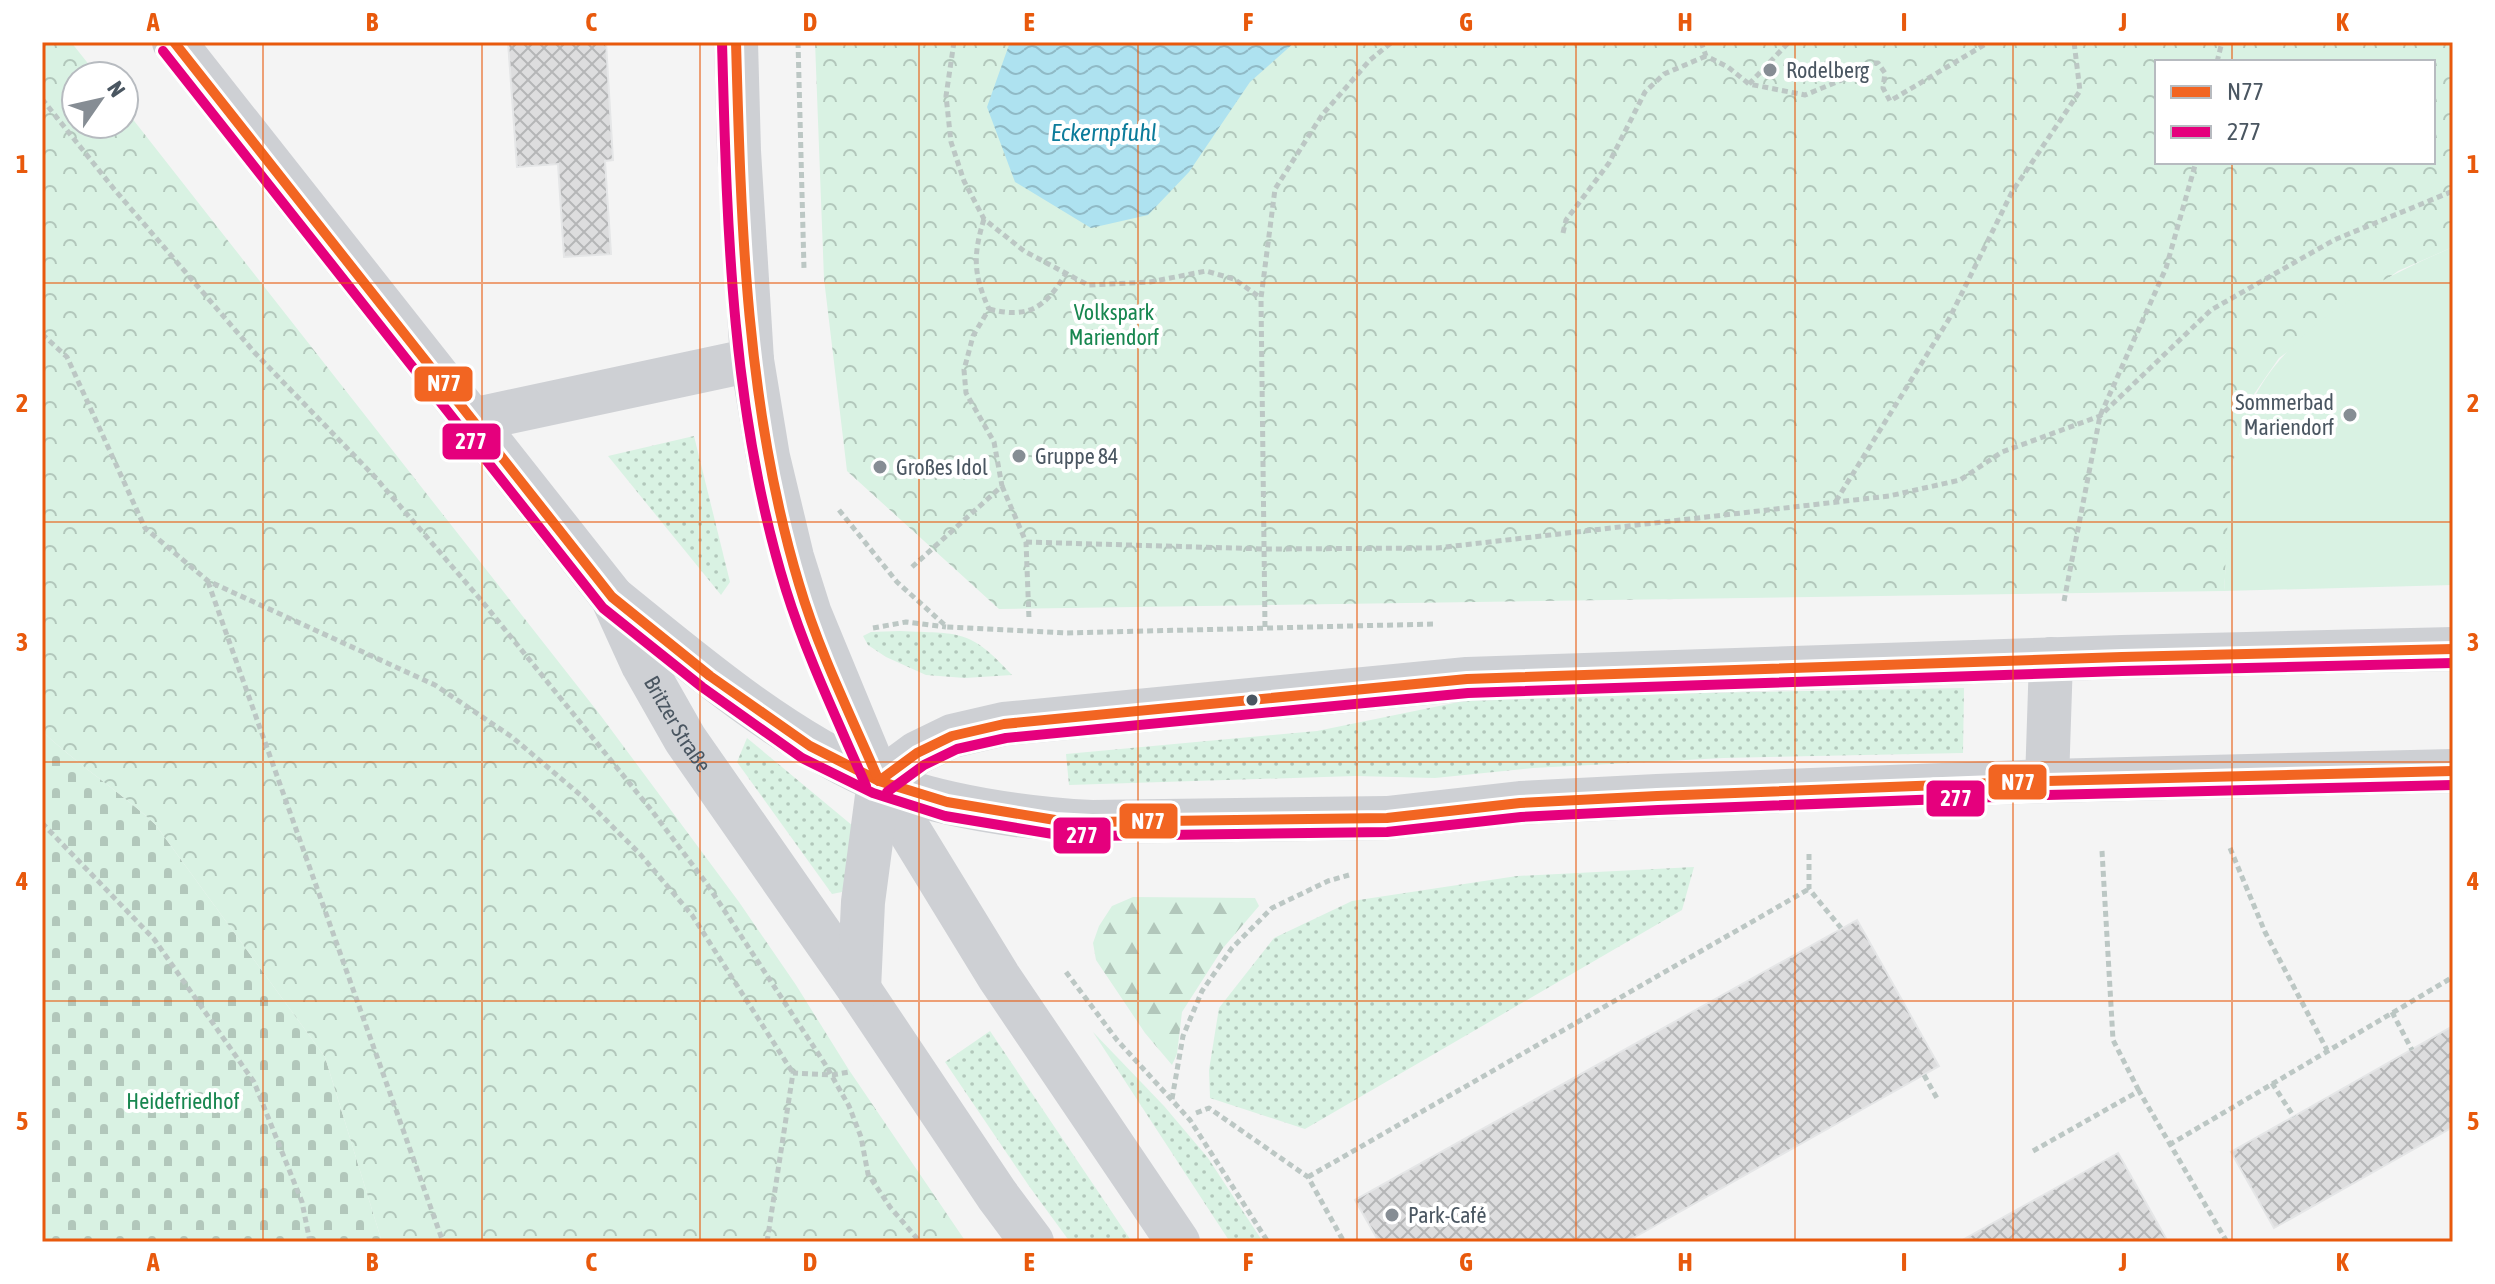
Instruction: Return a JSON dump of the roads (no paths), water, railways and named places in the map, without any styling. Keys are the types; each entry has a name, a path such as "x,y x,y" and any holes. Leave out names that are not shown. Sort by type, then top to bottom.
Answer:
{"street":[{"name":"Britzer Straße","path":"174,42 612,597 643,665 685,739 1032,1242"},
{"path":"736,42 739,151 752,360 768,457 799,584 879,781 999,977 1178,1242"},
{"path":"472,420 752,360"},
{"path":"612,597 710,676 810,746 879,781 947,802 1055,820 1387,818 1520,803 2047,781 2453,771"},
{"path":"859,989 863,902 879,781 917,753 952,736 1004,724 1467,679 2453,649"},
{"path":"2047,781 2051,659"}],"water":[{"name":"Eckernpfuhl","path":"1010,42 1295,42 1250,82 1189,172 1148,215 1091,228 1015,182 987,107"}],"place":[{"name":"Rodelberg","path":"1770,70"},
{"name":"Sommerbad Mariendorf","path":"2350,415"},
{"name":"Gruppe 84","path":"1019,456"},
{"name":"Großes Idol","path":"880,467"},
{"name":"Park-Café","path":"1392,1215"}],"park label":[{"name":"Volkspark Mariendorf","path":"1114,324"},
{"name":"Heidefriedhof","path":"183,1101"}]}
